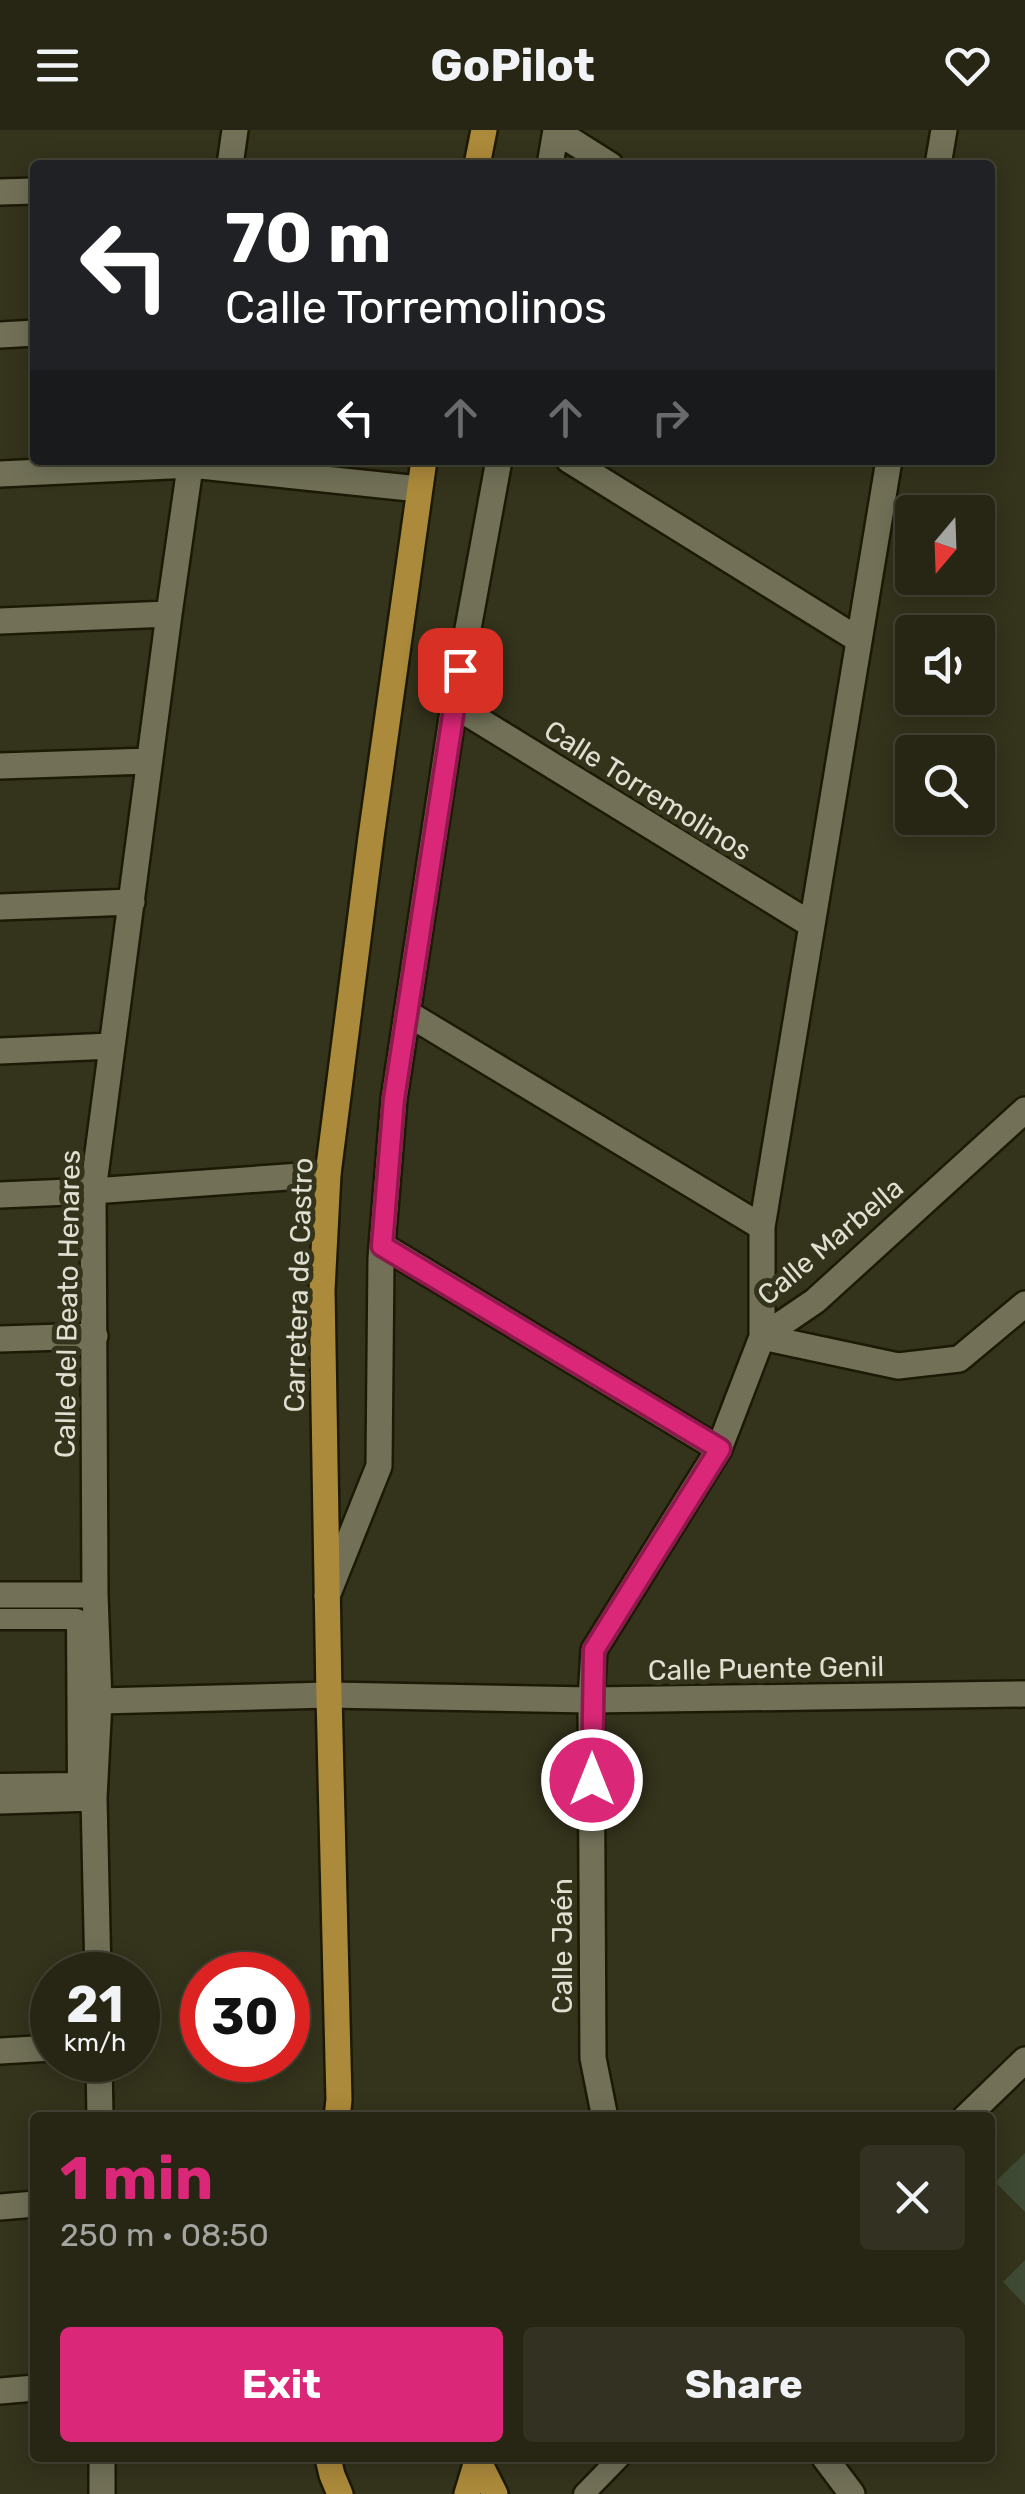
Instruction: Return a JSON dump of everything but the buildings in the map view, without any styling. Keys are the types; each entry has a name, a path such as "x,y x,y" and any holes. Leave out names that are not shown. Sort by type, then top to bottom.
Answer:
{"main road":[{"path":"479,160 484,130"},
{"name":"Carretera de Castro","path":"339,2112 322,1290 328,1174 423,465"},
{"path":"329,2462 340,2494"},
{"path":"467,2494 477,2462"},
{"path":"479,2462 495,2494"}],"street":[{"path":"231,160 235,130"},
{"path":"551,160 556,130 602,160"},
{"path":"939,160 944,130"},
{"path":"0,192 30,191"},
{"path":"0,335 30,333"},
{"path":"0,474 156,465"},
{"name":"Calle del Beato Henares","path":"97,1952 93,1191 191,465"},
{"path":"209,465 419,489"},
{"path":"327,1596 379,1466 382,1246 394,1099 454,706 498,465"},
{"path":"577,465 860,640"},
{"path":"889,465 762,1227 762,1337 898,1366 959,1359 1025,1304"},
{"path":"0,621 168,614"},
{"name":"Calle Torremolinos","path":"454,706 812,925"},
{"path":"0,766 149,761"},
{"path":"0,907 132,902"},
{"path":"407,1013 762,1227"},
{"path":"0,1050 110,1046"},
{"name":"Calle Marbella","path":"720,1449 762,1337 815,1301 1025,1110"},
{"path":"0,1195 328,1174"},
{"path":"382,1246 720,1449"},
{"path":"0,1339 95,1336"},
{"name":"Calle Jaén","path":"604,2112 593,2058 594,1650 720,1449"},
{"path":"0,1596 95,1596"},
{"path":"0,1619 78,1618 78,1783 0,1784"},
{"name":"Calle Puente Genil","path":"98,1700 328,1695 592,1700 1025,1694"},
{"path":"0,1801 94,1798"},
{"path":"0,2051 30,2049"},
{"path":"971,2112 1025,2060"},
{"path":"99,2082 100,2112"},
{"path":"0,2207 30,2204"},
{"path":"0,2391 30,2388"},
{"path":"102,2462 102,2494"},
{"path":"584,2494 615,2462"},
{"path":"827,2462 852,2494"}],"route":[{"path":"460,670 394,1099 382,1246 720,1449 594,1650 592,1780"}]}
